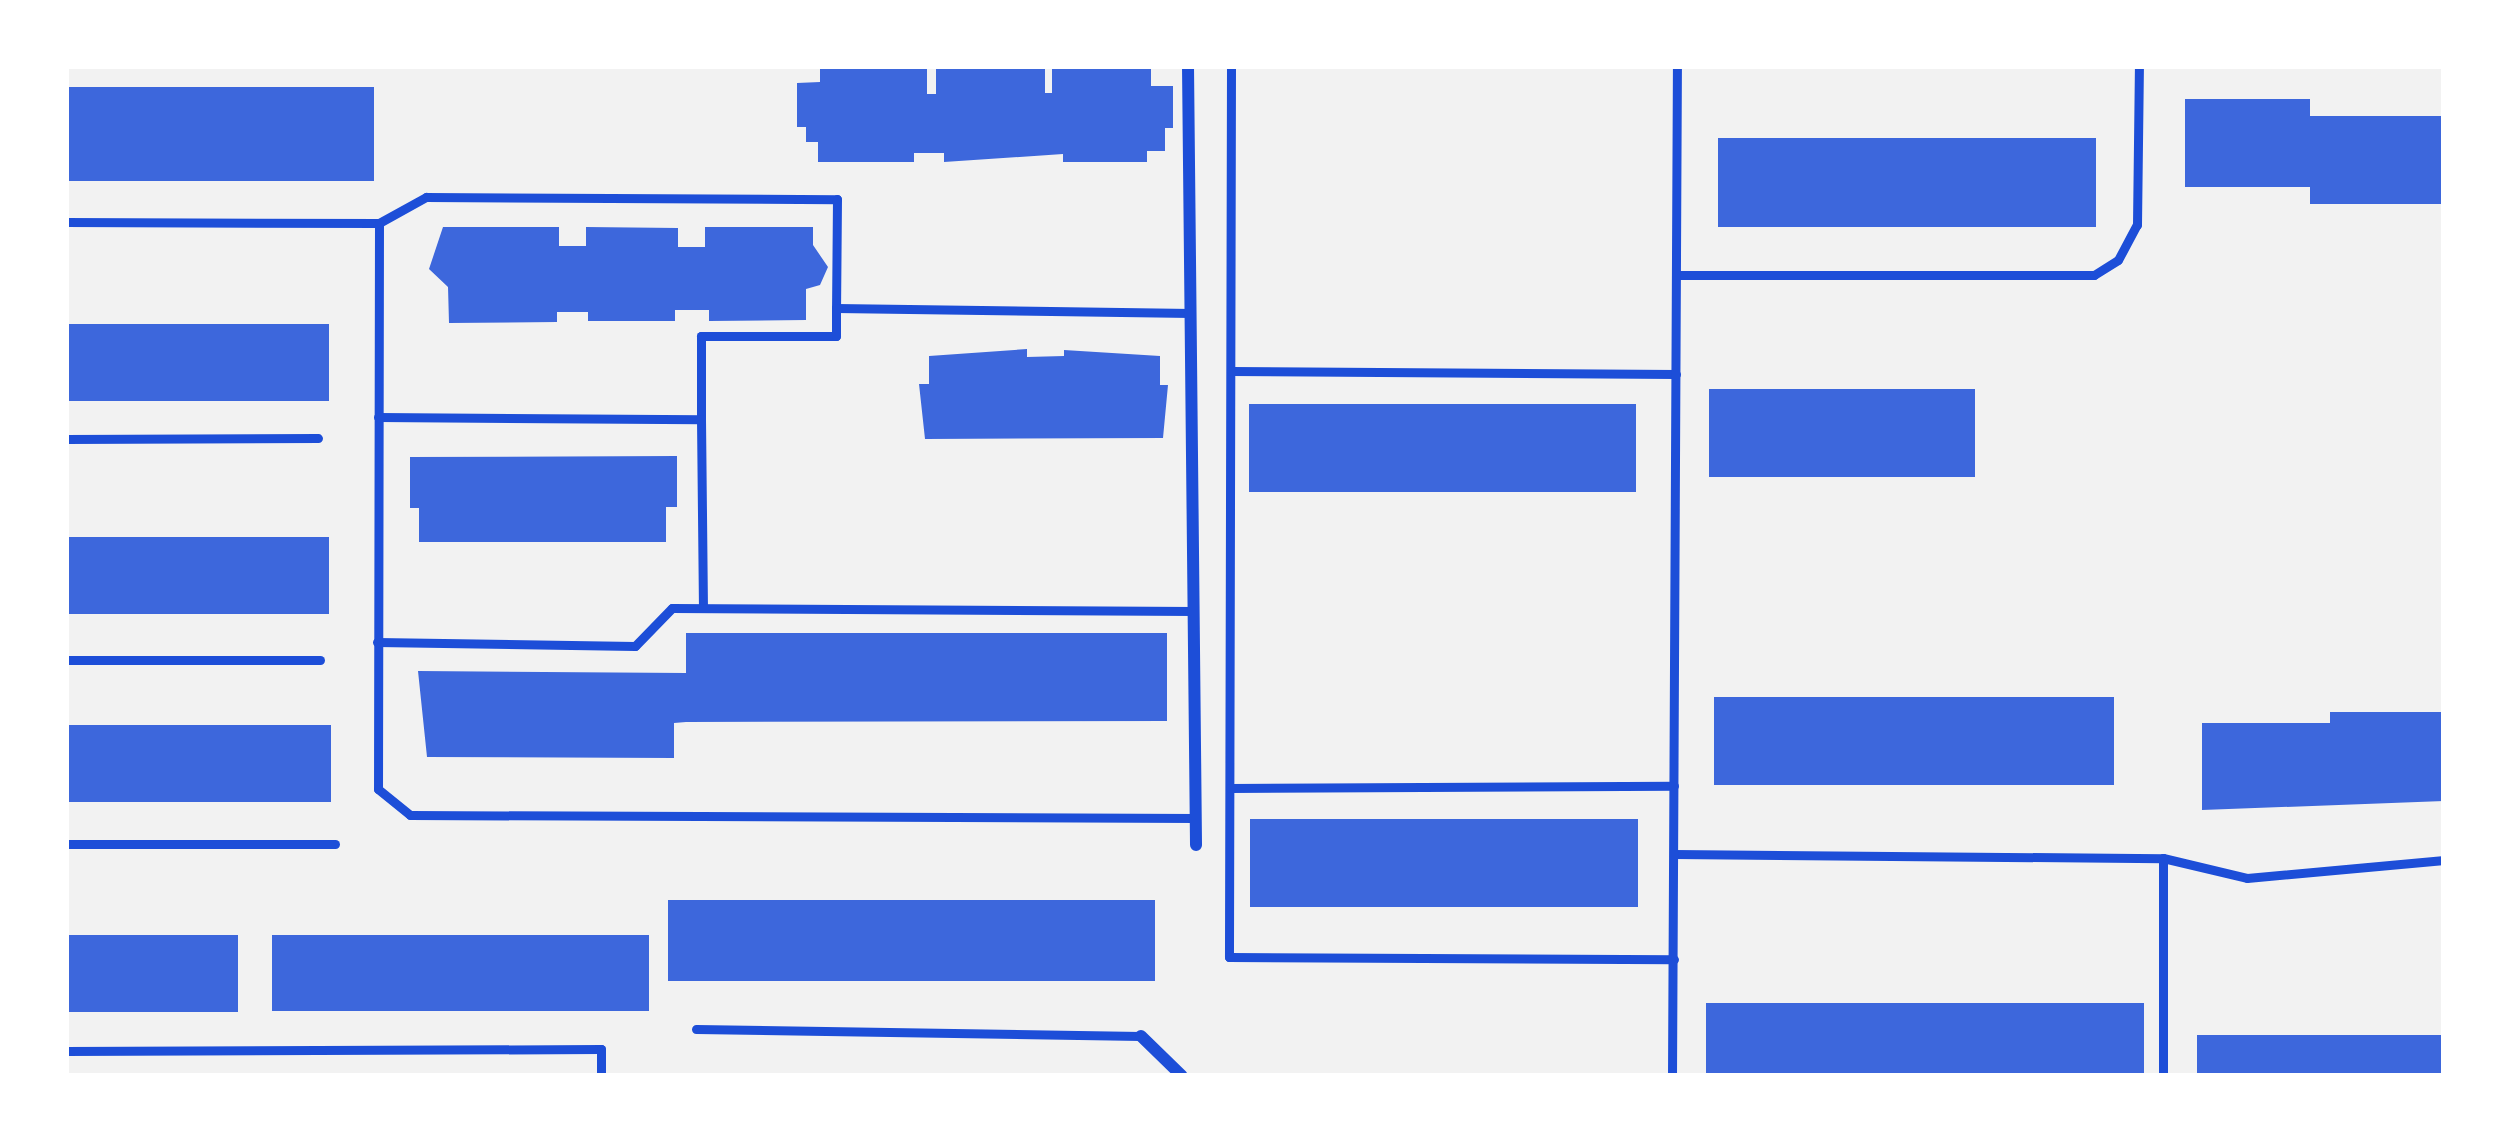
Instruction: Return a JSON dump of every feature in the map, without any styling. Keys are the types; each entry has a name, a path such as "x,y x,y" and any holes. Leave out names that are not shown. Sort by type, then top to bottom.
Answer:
{"street":[{"path":"1188,66 1196,845"},
{"path":"1141,1036 1182,1076"}],"lane":[{"path":"1231,66 1228,957 1674,959"},
{"path":"1672,1076 1677,66"},
{"path":"1677,275 2094,275 2117,260 2137,225 2139,66"},
{"path":"66,222 380,223 426,197 837,199 836,337 701,337 703,608"},
{"path":"380,223 378,789 410,814 1196,818"},
{"path":"836,308 1191,313"},
{"path":"1231,371 1676,374"},
{"path":"378,417 701,419"},
{"path":"66,439 318,438"},
{"path":"377,642 634,646 672,608 1194,611"},
{"path":"66,660 320,659"},
{"path":"1230,788 1674,786"},
{"path":"66,844 335,844"},
{"path":"1674,854 2163,858 2248,878 2444,860"},
{"path":"2163,858 2163,1076"},
{"path":"696,1029 1141,1036"},
{"path":"66,1051 601,1049 601,1076"}],"building":[{"path":"820,66 927,66 927,94 936,94 936,67 1045,67 1045,93 1052,93 1052,66 1151,66 1151,86 1173,86 1173,128 1165,128 1165,151 1147,151 1147,162 1063,162 1063,154 944,162 944,153 914,153 914,162 818,162 818,142 806,142 806,127 797,127 797,83 820,82"},
{"path":"66,87 374,87 374,181 66,181"},
{"path":"2185,99 2310,99 2310,116 2444,116 2444,204 2310,204 2310,187 2185,187"},
{"path":"1718,138 2096,138 2096,227 1718,227"},
{"path":"443,227 559,227 559,246 586,246 586,227 678,228 678,247 705,247 705,227 813,227 813,245 828,267 820,285 806,289 806,320 709,321 709,310 675,310 675,321 588,321 588,312 557,312 557,322 449,323 448,287 429,269"},
{"path":"66,324 329,324 329,401 66,401"},
{"path":"1027,349 1027,357 1064,356 1064,350 1160,356 1160,385 1168,385 1163,438 925,439 919,384 929,384 929,356"},
{"path":"1709,389 1975,389 1975,477 1709,477"},
{"path":"1249,404 1636,404 1636,492 1249,492"},
{"path":"677,456 677,507 666,507 666,542 419,542 419,508 410,508 410,457"},
{"path":"66,537 329,537 329,614 66,614"},
{"path":"686,633 1167,633 1167,721 686,722 674,723 674,758 427,757 418,671 686,673"},
{"path":"1714,697 2114,697 2114,785 1714,785"},
{"path":"2330,712 2444,712 2444,801 2202,810 2202,723 2330,723"},
{"path":"66,725 331,725 331,802 66,802"},
{"path":"1250,819 1638,819 1638,907 1250,907"},
{"path":"668,900 1155,900 1155,981 668,981"},
{"path":"66,935 238,935 238,1012 66,1012"},
{"path":"272,935 649,935 649,1011 272,1011"},
{"path":"1706,1003 2144,1003 2144,1076 1706,1076"},
{"path":"2197,1035 2444,1035 2444,1076 2197,1076"}]}
